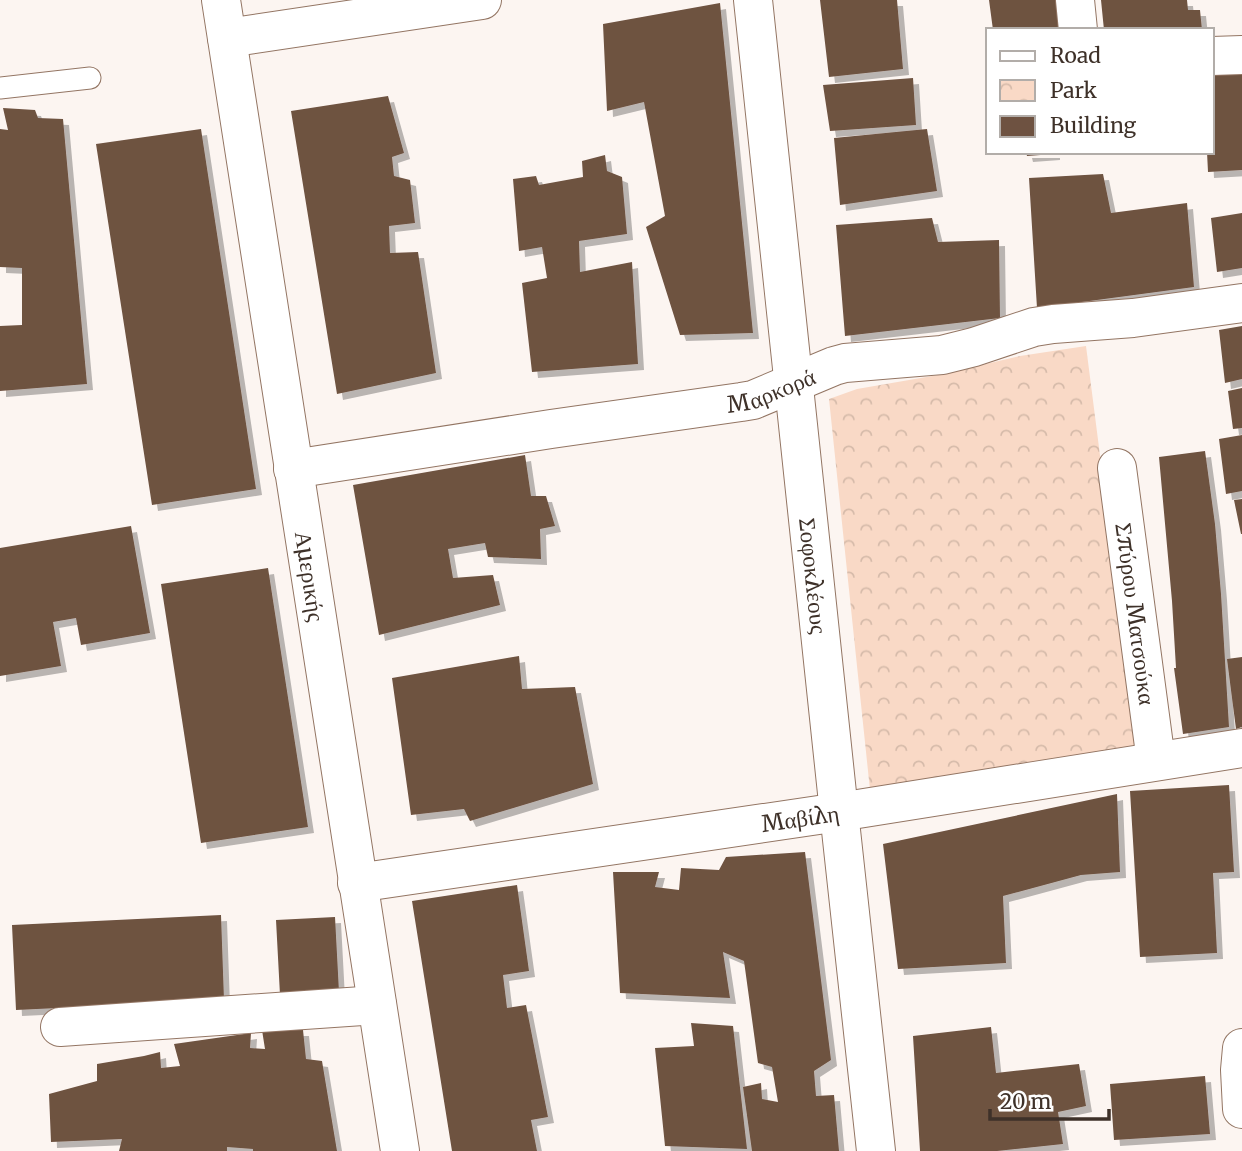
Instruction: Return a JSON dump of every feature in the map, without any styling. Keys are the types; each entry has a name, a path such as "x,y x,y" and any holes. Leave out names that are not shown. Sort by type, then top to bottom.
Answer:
{"street":[{"name":"Αμερικής","path":"221,0 400,1151"},
{"path":"227,38 482,0"},
{"name":"Σοφοκλέους","path":"753,0 876,1151"},
{"path":"1075,0 1078,28"},
{"path":"1214,56 1242,55"},
{"name":"Μαρκορά","path":"293,469 753,400 845,363 942,355 1034,327 1133,318 1242,303"},
{"name":"Σπύρου Ματσούκα","path":"1117,468 1156,761"},
{"name":"Μαβίλη","path":"357,883 839,812 1156,761 1241,754"},
{"path":"60,1027 377,1005"},
{"path":"1242,1048 1242,1109"}],"lane":[{"path":"0,88 90,78"}],"green space":[{"path":"1086,346 1138,752 870,790 829,399 857,389 938,375 1020,356"}],"building":[{"path":"820,0 897,0 903,69 829,77"},
{"path":"989,0 1059,0 1063,28 993,28"},
{"path":"1101,0 1187,0 1188,10 1200,10 1202,28 1104,28"},
{"path":"720,3 753,333 680,335 646,227 665,216 644,102 607,111 603,24"},
{"path":"1242,72 1242,170 1208,172 1207,154 1214,154 1214,75"},
{"path":"913,78 916,125 830,131 823,85"},
{"path":"388,96 404,153 392,157 394,176 410,180 415,223 389,226 390,253 418,252 436,373 337,394 291,111"},
{"path":"3,108 35,110 38,118 63,119 87,384 0,391 0,326 22,325 22,268 0,267 0,129 8,130"},
{"path":"201,129 256,489 152,505 96,144"},
{"path":"927,129 937,191 840,205 834,138"},
{"path":"605,155 607,171 622,177 627,234 579,241 580,272 632,262 638,364 532,372 522,283 547,278 542,247 519,251 513,179 536,176 539,185 583,177 582,161"},
{"path":"1103,174 1111,213 1187,203 1194,287 1037,308 1029,178"},
{"path":"1242,213 1242,268 1217,272 1211,218"},
{"path":"932,218 938,242 999,240 1000,318 845,336 836,225"},
{"path":"1242,326 1242,379 1225,383 1219,330"},
{"path":"1242,388 1242,428 1233,429 1228,391"},
{"path":"1242,435 1242,491 1226,494 1219,439"},
{"path":"1205,451 1215,524 1229,727 1183,734 1174,668 1172,601 1159,457"},
{"path":"525,455 531,496 546,496 555,526 540,529 541,559 488,557 485,543 448,549 453,578 493,575 500,605 379,635 353,485"},
{"path":"1242,499 1242,534 1241,534 1234,500"},
{"path":"131,526 150,633 81,645 76,618 53,622 61,666 0,676 0,548"},
{"path":"268,568 308,827 201,843 161,584"},
{"path":"519,656 522,689 575,687 593,784 470,821 464,809 411,815 392,678"},
{"path":"1242,657 1242,727 1236,729 1227,659"},
{"path":"1229,785 1234,872 1213,873 1217,953 1140,957 1130,791"},
{"path":"1117,794 1120,872 1081,875 1003,896 1006,963 898,969 883,844"},
{"path":"805,852 831,1060 814,1071 816,1096 834,1095 839,1151 752,1151 743,1087 761,1083 762,1099 778,1102 772,1067 758,1063 744,961 723,952 730,998 620,993 613,872 659,872 655,887 679,890 681,868 719,870 726,857"},
{"path":"517,885 529,971 503,975 507,1008 526,1005 548,1117 531,1120 537,1151 452,1151 412,901"},
{"path":"221,915 224,1000 16,1010 12,925"},
{"path":"335,917 339,992 280,995 276,920"},
{"path":"691,1023 733,1026 747,1149 665,1146 655,1048 694,1046"},
{"path":"991,1027 996,1073 1079,1064 1086,1106 1058,1112 1063,1144 997,1151 920,1151 913,1036"},
{"path":"262,1030 303,1030 306,1059 322,1061 337,1151 253,1151 227,1147 227,1151 119,1151 122,1139 51,1142 49,1094 97,1081 97,1064 160,1052 161,1068 180,1066 174,1044 251,1033 250,1048 265,1049"},
{"path":"1205,1076 1210,1134 1114,1140 1110,1084"}]}
